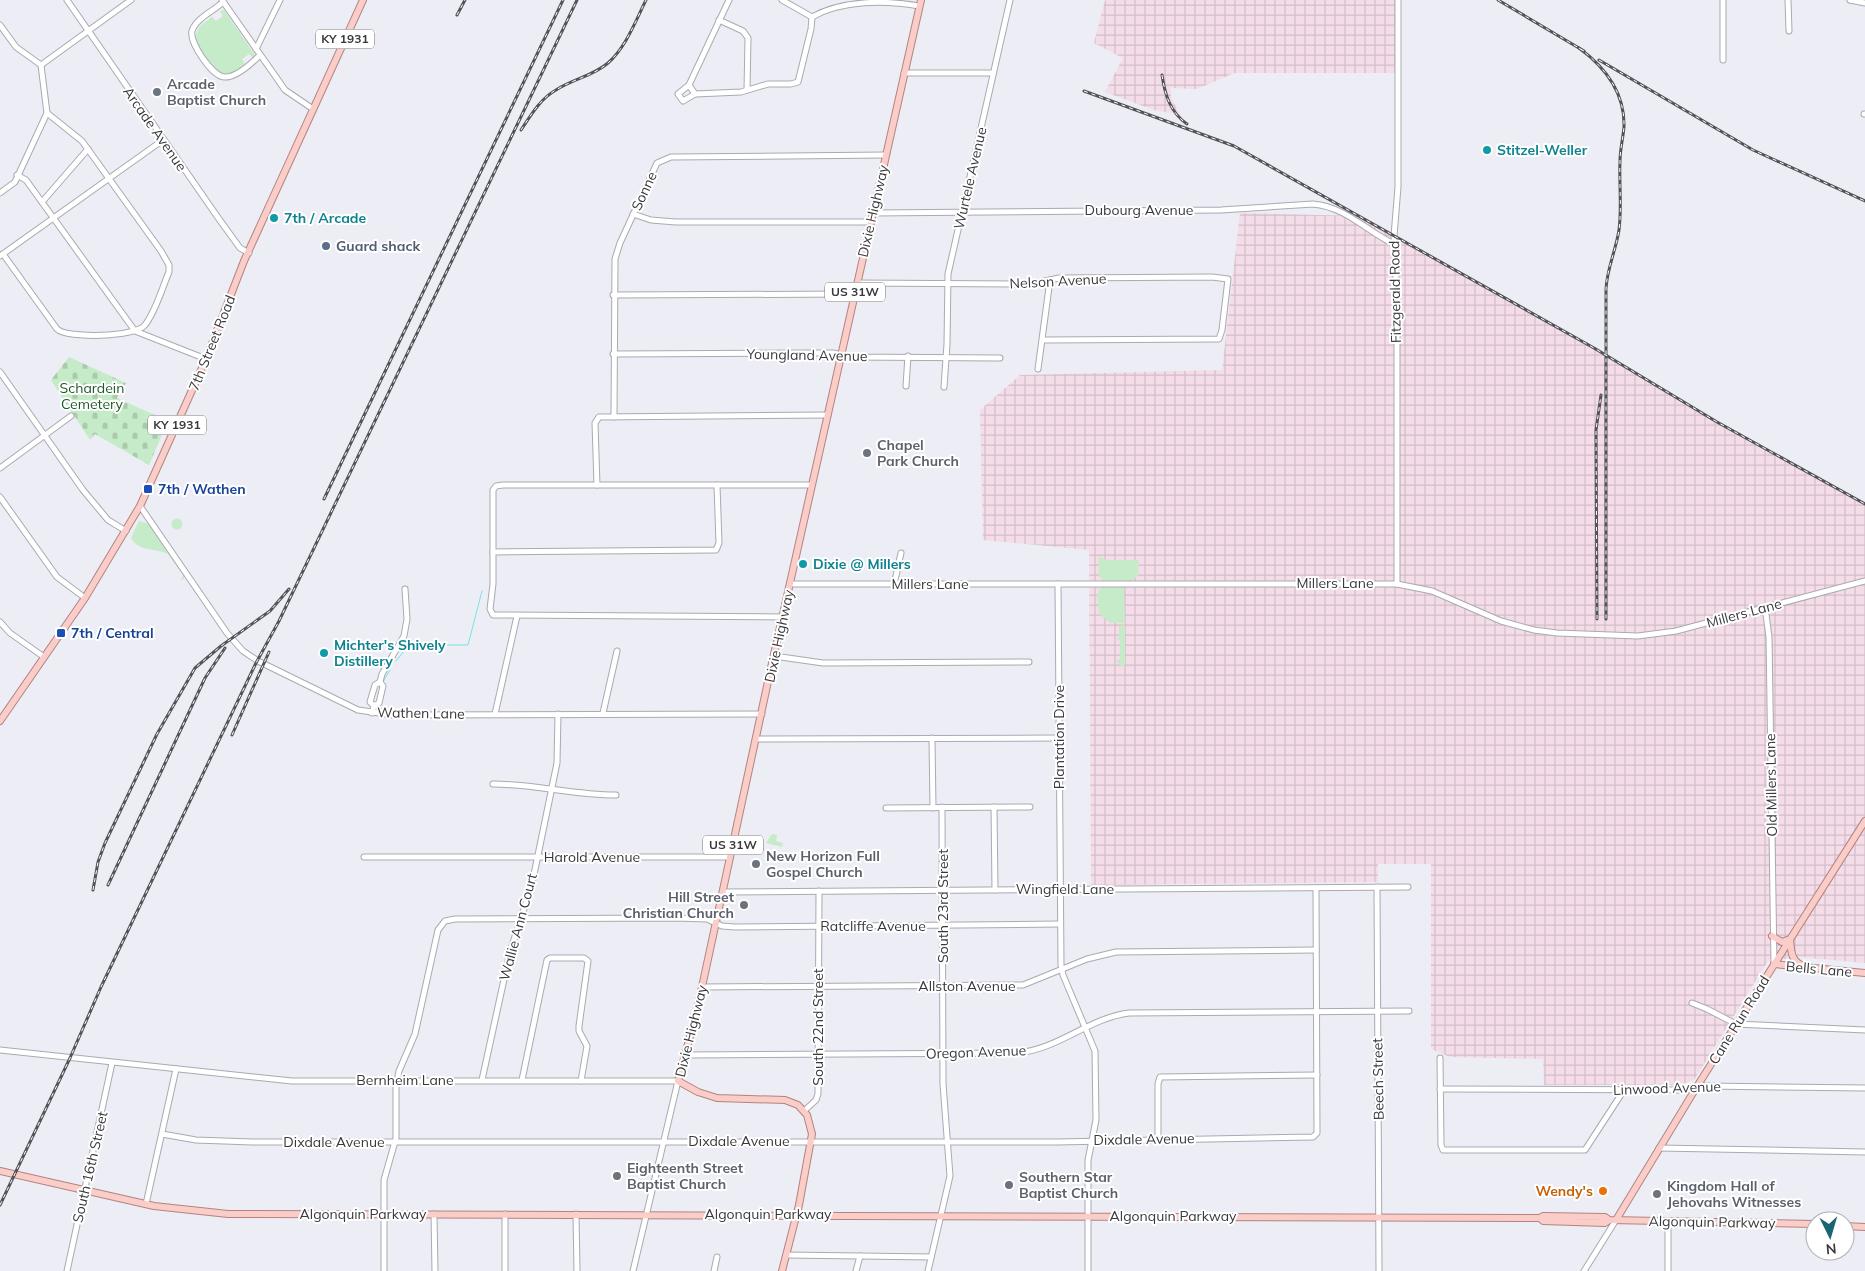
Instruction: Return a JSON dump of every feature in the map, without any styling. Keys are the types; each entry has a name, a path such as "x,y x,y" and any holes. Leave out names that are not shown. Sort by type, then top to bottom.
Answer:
{"main road":[{"name":"7th Street Road","path":"1,719 85,598 140,506 206,359 249,253 363,0"},
{"name":"Dixie Highway","path":"678,1081 702,988 854,294 920,3"},
{"name":"Cane Run Road","path":"1612,1220 1865,821"},
{"path":"1772,936 1782,942 1790,939 1791,954 1794,960 1800,964 1817,969"},
{"name":"Bells Lane","path":"1774,964 1865,973"},
{"name":"Bernheim Lane","path":"678,1081 698,1092 717,1098 785,1100 795,1104 804,1111"},
{"path":"782,1271 811,1141 812,1128 804,1111"},
{"name":"Algonquin Parkway","path":"0,1171 146,1204 228,1214 796,1214 1540,1218 1543,1216 1605,1217 1612,1220 1805,1224"}],"street":[{"name":"Arcade Avenue","path":"67,0 240,248 249,253"},
{"path":"42,65 131,0"},
{"path":"256,49 280,0"},
{"path":"729,0 689,85 678,94 683,101 695,94 741,92 768,84 798,82 812,17"},
{"path":"782,0 812,17"},
{"name":"Wurtele Avenue","path":"944,387 947,283 1010,0"},
{"name":"Fitzgerald Road","path":"1397,584 1394,244 1398,187 1398,0"},
{"path":"1723,0 1723,60"},
{"path":"1788,0 1789,31"},
{"path":"1850,0 1865,3"},
{"path":"260,55 233,75 224,77 214,72 194,45 191,38 194,26 222,1 285,90 313,109"},
{"path":"812,17 827,9 860,2 920,3"},
{"path":"719,20 743,31 748,38 748,90"},
{"path":"0,25 14,45 42,65 47,114 18,175 12,185 0,193"},
{"path":"904,73 993,73"},
{"path":"689,85 695,94"},
{"path":"47,114 82,140 109,178 169,265 168,272 145,326 135,331 121,334 62,333 1,255 54,218 109,178 163,140"},
{"path":"42,202 88,149"},
{"name":"Sonne","path":"614,417 613,295 616,251 656,165 664,158 783,154 886,155"},
{"path":"18,175 26,180 135,331 206,359"},
{"name":"Dubourg Avenue","path":"872,213 1221,210 1319,204 1347,214 1394,244"},
{"path":"633,214 651,220 676,222 870,222"},
{"name":"Nelson Avenue","path":"857,284 1028,283 1069,278 1226,278 1228,283 1219,339 1043,340"},
{"path":"1038,369 1050,280"},
{"path":"613,295 854,294"},
{"name":"Youngland Avenue","path":"613,354 807,353 1000,358"},
{"path":"906,386 908,356"},
{"path":"0,372 104,516 126,531"},
{"path":"597,485 595,423 597,419 614,417 828,415"},
{"path":"0,468 71,416"},
{"path":"493,552 718,549 717,485"},
{"path":"783,617 498,616 491,612 493,490 496,486 812,485"},
{"path":"0,497 57,577 85,598"},
{"name":"Wathen Lane","path":"140,506 227,633 243,651 258,661 340,702 372,713 762,714"},
{"path":"894,585 901,554"},
{"name":"Millers Lane","path":"790,584 1397,584 1440,594 1518,626 1557,633 1638,636 1663,634 1865,581"},
{"name":"Plantation Drive","path":"1058,584 1060,924 1062,970"},
{"path":"372,713 374,706 379,703 383,686 380,682 382,674 404,636 407,619 406,589"},
{"name":"Old Millers Lane","path":"1766,607 1769,637 1772,936 1774,964"},
{"path":"494,714 517,616"},
{"path":"0,622 10,633 44,657"},
{"path":"602,713 617,651"},
{"path":"774,656 823,663 1029,662"},
{"name":"Wallie Ann Court","path":"482,1080 510,952 532,884 536,857 552,788 558,750 558,714"},
{"path":"932,738 933,808"},
{"path":"757,739 1059,738"},
{"path":"493,784 530,784 585,794 616,795"},
{"path":"994,807 995,890"},
{"path":"886,808 1030,807"},
{"name":"South 23rd Street","path":"928,1271 950,1176 943,1054 942,808"},
{"name":"Harold Avenue","path":"364,857 730,857"},
{"name":"Beech Street","path":"1377,887 1379,1271"},
{"name":"Wingfield Lane","path":"723,892 1408,887"},
{"path":"1158,1139 1158,1084 1160,1077 1317,1076 1316,888"},
{"name":"South 22nd Street","path":"804,1111 816,1100 818,1094 819,891"},
{"name":"Ratcliffe Avenue","path":"397,1080 415,1034 438,930 443,922 455,919 676,918 707,919 722,926 1060,924"},
{"name":"Allston Avenue","path":"702,988 1023,985 1096,956 1124,952 1316,950"},
{"path":"522,1080 546,960 550,958 584,958 588,961 588,968 578,1026 587,1046 581,1081"},
{"path":"1062,970 1094,1046 1095,1056 1096,1120 1088,1160 1088,1271"},
{"path":"1692,1003 1708,1008 1736,1024 1865,1030"},
{"name":"Oregon Avenue","path":"686,1055 1026,1053 1111,1017 1130,1013 1409,1011"},
{"name":"Bernheim Lane","path":"0,1050 292,1080 678,1081"},
{"path":"1440,1058 1442,1150 1585,1150 1624,1090"},
{"name":"South 16th Street","path":"66,1271 112,1062"},
{"path":"146,1204 176,1069"},
{"name":"Dixdale Avenue","path":"162,1134 196,1140 229,1142 663,1140 948,1142 1315,1136 1317,1076"},
{"path":"384,1271 384,1180 395,1142 397,1080"},
{"name":"Dixie Highway","path":"633,1271 678,1081"},
{"name":"Linwood Avenue","path":"1440,1089 1684,1090 1704,1086 1865,1088"},
{"path":"1659,1148 1865,1152"},
{"path":"434,1214 435,1271"},
{"path":"505,1214 505,1271"},
{"path":"576,1214 577,1271"},
{"path":"1584,1271 1612,1220"},
{"path":"1668,1221 1668,1271"},
{"path":"786,1255 931,1257"},
{"path":"856,1271 860,1256"},
{"path":"714,1271 717,1257"}],"shaded area":[{"path":"1105,0 1395,0 1396,73 1234,73 1197,89 1171,88 1171,97 1180,115 1154,110 1105,92 1123,58 1094,43"},
{"path":"1240,213 1360,216 1617,361 1717,422 1865,504 1865,963 1800,957 1768,961 1694,1080 1680,1085 1544,1085 1543,1059 1450,1057 1431,1049 1431,864 1378,864 1378,882 1091,885 1089,550 983,540 980,410 1020,375 1222,370"}],"green space":[{"path":"224,10 255,55 253,58 249,54 242,59 245,64 228,74 212,66 199,47 195,36 200,26 212,17 216,21 223,16 220,11"},
{"name":"Schardein Cemetery","path":"69,357 126,383 117,398 168,421 149,465 95,434 90,440 51,380"},
{"path":"177,518 183,524 177,530 171,524"},
{"path":"139,521 149,524 185,574 184,579 181,580 183,575 168,554 143,548 134,542 131,538"},
{"path":"1098,556 1106,560 1139,560 1138,576 1130,581 1103,581 1099,575"},
{"path":"1101,587 1124,587 1125,623 1111,623 1099,614 1097,595"},
{"path":"1125,625 1125,665 1122,667 1116,661 1120,659 1120,640 1116,639 1119,637 1119,626"},
{"path":"772,834 777,835 776,841 783,843 782,847 766,843"}],"waterway":[{"path":"396,661 409,645 468,645 482,591"},
{"path":"383,682 390,670"},
{"path":"378,705 382,709 398,710"}],"railway":[{"path":"457,15 465,0"},
{"path":"324,499 563,0"},
{"path":"0,1205 70,1058 101,987 256,663 279,621 577,0"},
{"path":"521,130 536,108 550,94 562,86 596,71 614,57 630,34 646,0"},
{"path":"1498,0 1584,51"},
{"path":"1579,48 1605,72 1612,82 1621,103 1624,127 1620,157 1620,221 1606,289 1606,619"},
{"path":"1599,60 1753,150 1865,201"},
{"path":"1162,75 1172,108 1187,124"},
{"path":"1084,91 1234,146 1594,348 1717,422 1865,504"},
{"path":"1597,619 1596,430 1601,395"},
{"path":"93,890 98,862 105,843 157,734 195,668 221,646 270,611 289,589"},
{"path":"108,885 205,678 225,648"},
{"path":"232,735 269,652"}],"place":[{"name":"Arcade Baptist Church","path":"157,92"},
{"name":"Stitzel-Weller","path":"1487,150"},
{"name":"7th / Arcade","path":"274,218"},
{"name":"Guard shack","path":"326,246"},
{"name":"Chapel Park Church","path":"867,453"},
{"name":"7th / Wathen","path":"148,489"},
{"name":"Dixie @ Millers","path":"803,564"},
{"name":"7th / Central","path":"61,633"},
{"name":"Michter's Shively Distillery","path":"324,653"},
{"name":"New Horizon Full Gospel Church","path":"756,864"},
{"name":"Hill Street Christian Church","path":"744,905"},
{"name":"Eighteenth Street Baptist Church","path":"617,1176"},
{"name":"Southern Star Baptist Church","path":"1009,1185"},
{"name":"Wendy's","path":"1603,1191"},
{"name":"Kingdom Hall of Jehovahs Witnesses","path":"1657,1194"}]}
